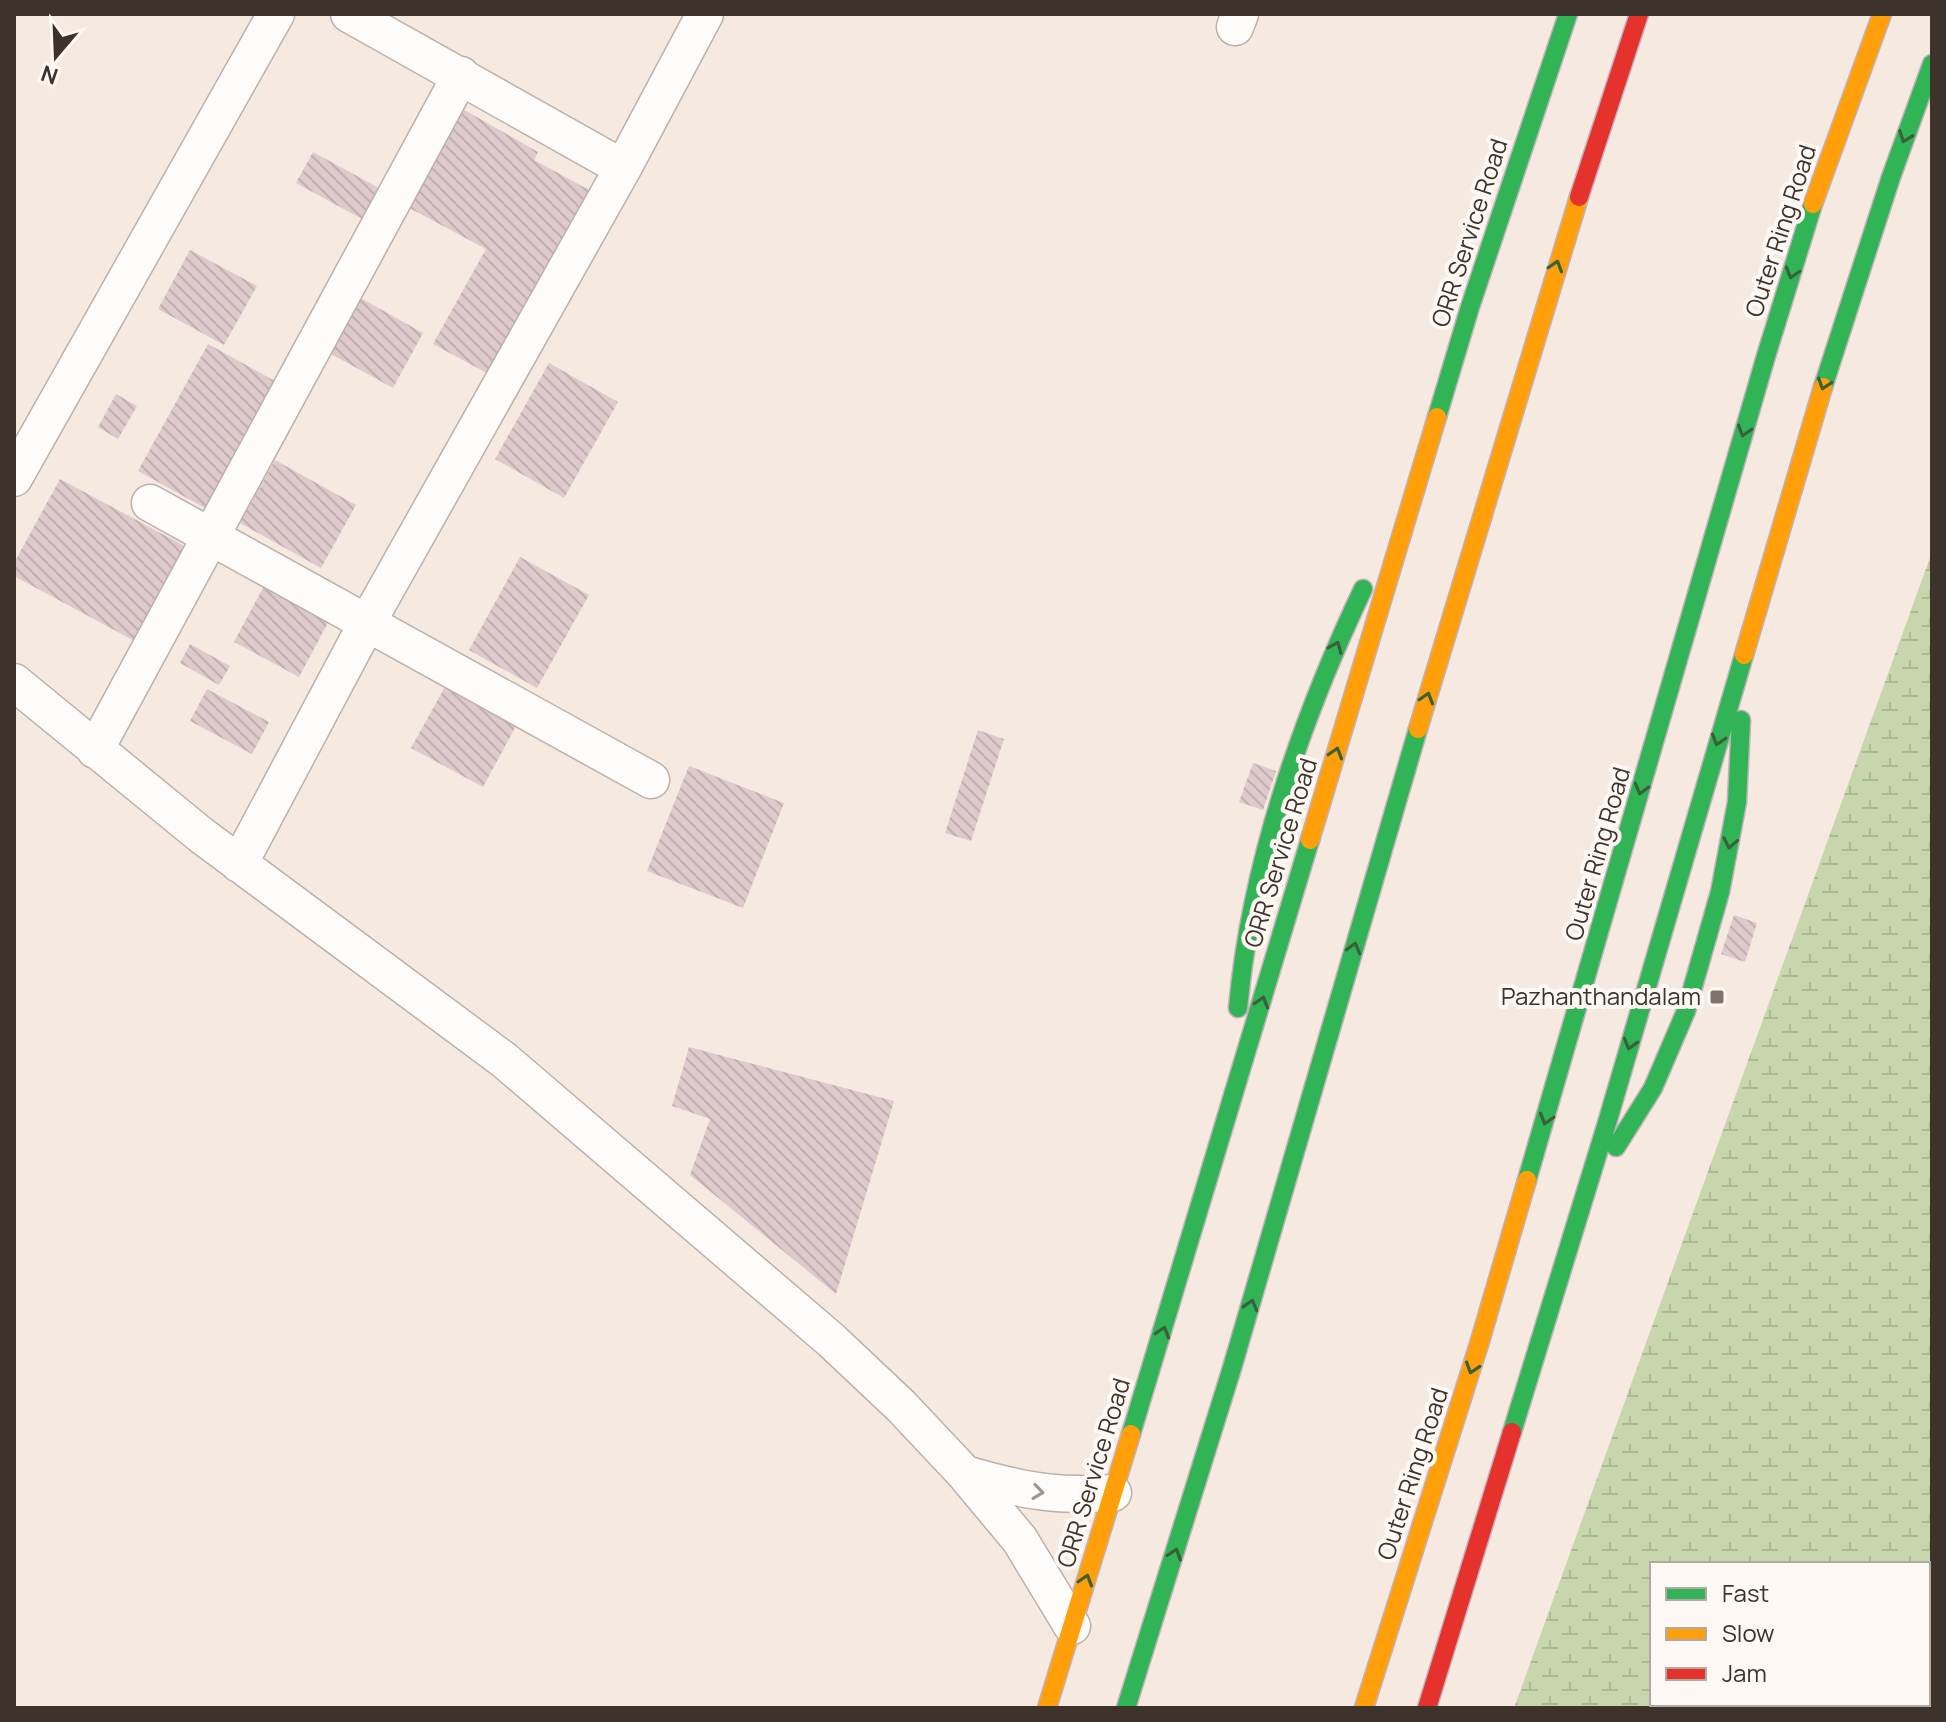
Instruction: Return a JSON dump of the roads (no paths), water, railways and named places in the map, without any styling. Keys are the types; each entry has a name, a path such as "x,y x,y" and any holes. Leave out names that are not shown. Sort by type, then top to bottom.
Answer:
{"main road":[{"name":"ORR Service Road","path":"1047,1708 1488,250 1568,14"},
{"path":"1126,1708 1233,1367 1563,243 1639,14"},
{"name":"Outer Ring Road","path":"1364,1708 1498,1282 1766,356 1817,191 1882,14"},
{"path":"1427,1708 1583,1199 1817,405 1891,177 1932,64"},
{"path":"1232,1102 1239,992 1264,856 1319,687 1370,575 1406,522"},
{"path":"1583,1199 1653,1088 1686,1011 1720,892 1737,802 1744,653"}],"street":[{"path":"14,478 276,14"},
{"path":"349,14 623,168"},
{"path":"239,864 367,623 623,168 705,14"},
{"path":"95,750 461,75"},
{"path":"150,503 651,780"},
{"path":"14,682 239,864 504,1060 831,1340 901,1406 965,1474 1020,1540 1072,1626"},
{"path":"965,1474 1035,1493 1075,1496 1113,1493"}],"place":[{"name":"Pazhanthandalam","path":"1717,997"}]}
